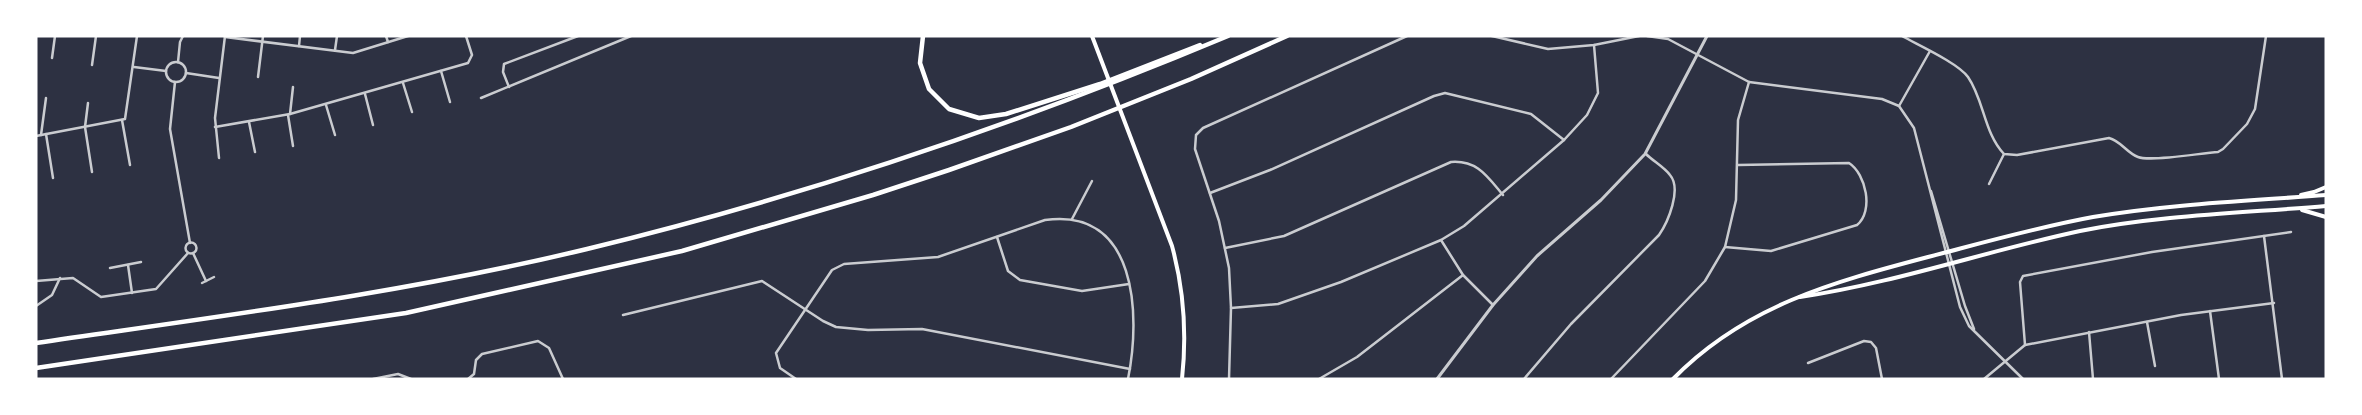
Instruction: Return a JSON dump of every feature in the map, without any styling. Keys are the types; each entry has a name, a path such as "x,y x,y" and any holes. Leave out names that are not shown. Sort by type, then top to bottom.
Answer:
{"highway":[{"path":"923,36 920,63 929,89 949,109 979,118 1006,114 1100,84 1226,37"},
{"path":"36,368 406,313 682,251 835,207 949,170 1071,126 1172,86 1287,36"},
{"path":"36,343 302,305 575,252 669,228 778,198 910,157 1062,103 1226,37"}],"main road":[{"path":"1092,36 1172,246 1179,274 1185,336 1182,379"},
{"path":"2279,199 2314,192 2326,187"},
{"path":"1673,379 1694,359 1741,325 1792,298 1846,278 2093,217 2165,207 2326,195"},
{"path":"1792,298 1850,290 2051,238 2123,224 2166,218 2326,206"},
{"path":"2295,209 2313,212 2326,217"}],"street":[{"path":"52,58 54,36"},
{"path":"92,65 96,36"},
{"path":"36,136 122,120 127,114 137,36"},
{"path":"178,62 179,36"},
{"path":"180,42 183,36"},
{"path":"219,158 215,127 225,36 353,53 408,36"},
{"path":"258,77 263,36"},
{"path":"299,46 300,36"},
{"path":"335,50 337,36"},
{"path":"386,36 388,42"},
{"path":"215,127 289,115 441,71 471,60 472,55 466,36"},
{"path":"509,87 503,72 504,64 578,36"},
{"path":"481,98 632,36"},
{"path":"1229,379 1231,308 1225,248 1210,193 1195,149 1196,135 1203,128 1407,36"},
{"path":"1492,36 1547,48 1594,45 1639,36"},
{"path":"1509,40 1510,36"},
{"path":"1647,36 1668,39 1749,82 1882,99 1899,106 1914,128 1950,264 1974,331 2006,360 2023,379"},
{"path":"1437,379 1492,306 1539,254 1601,200 1645,154 1707,36"},
{"path":"1902,36 1961,70 1969,78 1996,144 2004,154 2017,155 2109,138 2116,140 2132,154 2143,159 2220,151 2247,124 2255,109 2266,36"},
{"path":"1231,308 1282,302 1373,271 1441,240 1464,226 1564,140 1587,115 1598,93 1594,45"},
{"path":"1899,106 1930,51"},
{"path":"178,62 184,66 186,73 184,79 175,82 168,79 166,71 170,64 178,62"},
{"path":"134,67 166,71"},
{"path":"441,71 450,102"},
{"path":"186,73 220,78"},
{"path":"175,82 170,124 190,243 196,247 192,253"},
{"path":"1611,379 1705,281 1725,247 1736,200 1738,120 1749,82"},
{"path":"403,83 412,112"},
{"path":"293,146 289,115 294,87"},
{"path":"1210,193 1270,170 1434,96 1445,93 1531,114 1564,140"},
{"path":"365,94 374,124"},
{"path":"41,135 46,98"},
{"path":"88,103 85,127 92,172"},
{"path":"326,105 335,135"},
{"path":"122,120 130,165"},
{"path":"249,122 255,152"},
{"path":"46,134 53,178"},
{"path":"1524,379 1571,324 1659,235 1664,226 1674,198 1673,180 1670,174 1645,154"},
{"path":"1989,184 2004,154"},
{"path":"1225,248 1284,236 1451,162 1470,163 1480,168 1503,194"},
{"path":"1725,247 1773,250 1857,225 1866,214 1860,173 1849,163 1738,165"},
{"path":"1072,220 1092,180"},
{"path":"796,379 780,368 775,356 804,309 832,270 838,266 938,257 1045,220 1058,218 1072,220 1096,228 1110,240 1123,261 1135,320 1128,379"},
{"path":"2025,345 2020,282 2021,277 2025,275 2152,252 2291,232"},
{"path":"2264,236 2274,303 2282,379"},
{"path":"997,238 1008,271 1020,280 1082,291 1129,284"},
{"path":"1441,240 1463,275 1492,306"},
{"path":"188,253 186,246 190,243"},
{"path":"36,281 60,278 76,279 101,297 132,293 158,288 188,253 192,253"},
{"path":"192,253 206,281"},
{"path":"110,268 141,262"},
{"path":"128,265 132,293"},
{"path":"1319,379 1357,357 1463,275"},
{"path":"202,283 214,277"},
{"path":"36,306 52,295 60,278"},
{"path":"624,315 762,281 836,328 868,330 922,329 1130,368"},
{"path":"1984,379 2025,345 2210,311 2274,303"},
{"path":"2210,311 2219,379"},
{"path":"2147,322 2155,366"},
{"path":"2089,332 2093,379"},
{"path":"1808,363 1864,341 1871,342 1876,348 1882,379"},
{"path":"468,379 474,374 476,360 484,353 535,342 541,342 549,348 563,379"},
{"path":"373,379 398,374 411,379"}]}
